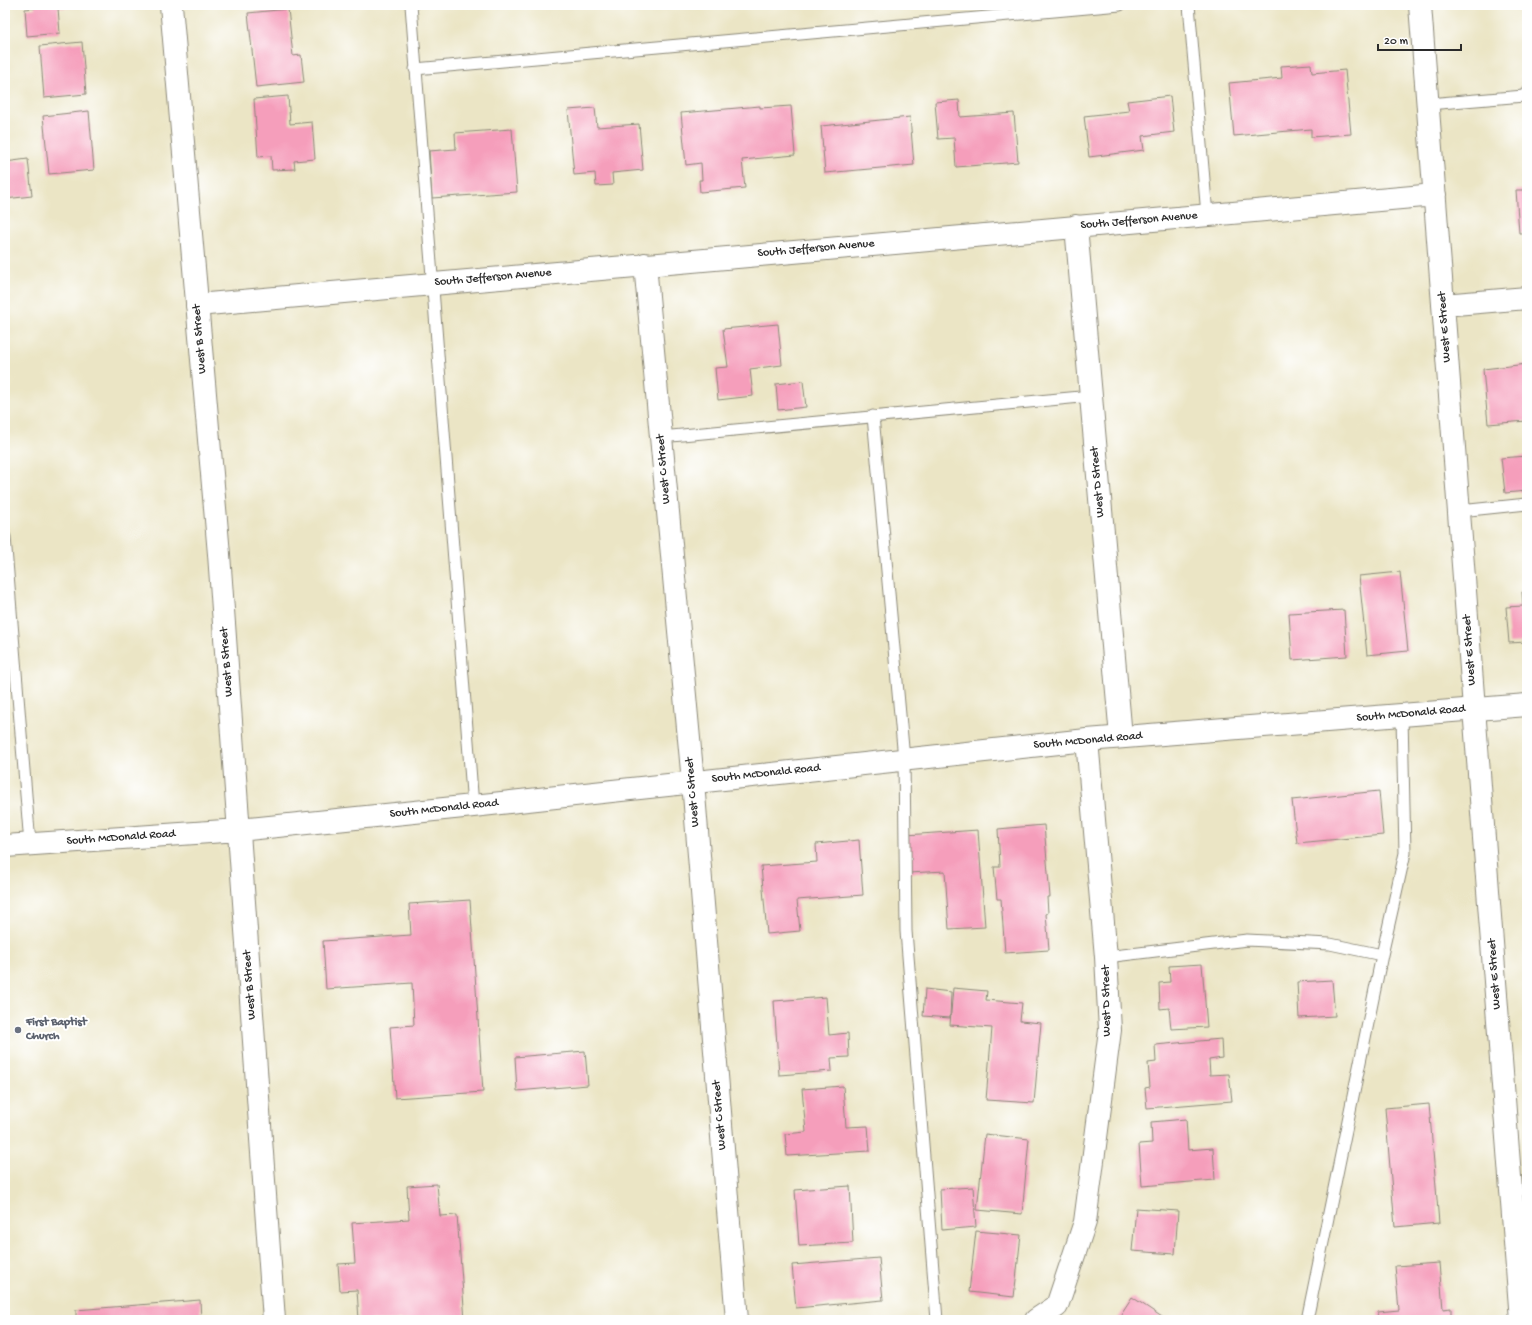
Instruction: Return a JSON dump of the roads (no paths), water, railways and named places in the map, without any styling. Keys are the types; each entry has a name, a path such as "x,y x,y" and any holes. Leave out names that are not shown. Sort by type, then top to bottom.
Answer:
{"street":[{"name":"West B Street","path":"171,5 219,554 274,1320"},
{"name":"West E Street","path":"1420,5 1523,1314"},
{"name":"South Jefferson Avenue","path":"197,305 1207,214 1435,195"},
{"name":"West D Street","path":"1076,226 1121,737"},
{"name":"West C Street","path":"645,264 693,782 738,1320"},
{"path":"1444,305 1527,298"},
{"name":"South McDonald Road","path":"5,846 239,830 1087,740 1527,705"},
{"name":"West D Street","path":"1036,1320 1057,1306 1085,1222 1110,1030 1106,957 1087,740"}],"lane":[{"path":"410,5 473,806"},
{"path":"415,69 1120,5"},
{"path":"1189,5 1207,214"},
{"path":"1428,104 1526,94"},
{"path":"661,436 1091,396"},
{"path":"873,416 904,759 906,932 937,1320"},
{"path":"1460,511 1527,504"},
{"path":"5,537 30,844"},
{"path":"1307,1320 1382,955 1405,853 1402,716"},
{"path":"1106,957 1247,940 1330,944 1382,955"}],"place":[{"name":"First Baptist Church","path":"18,1030"}]}
